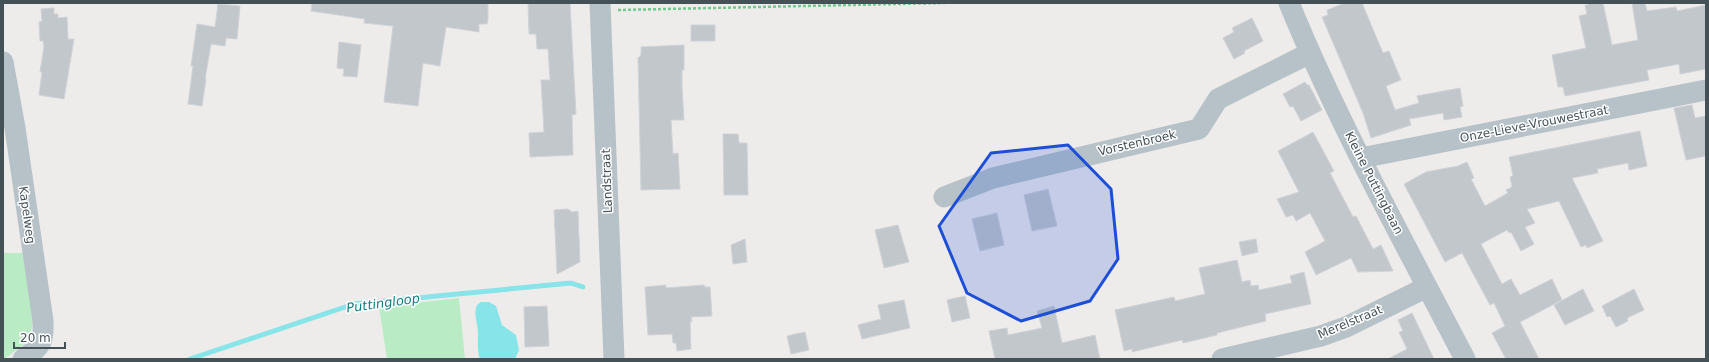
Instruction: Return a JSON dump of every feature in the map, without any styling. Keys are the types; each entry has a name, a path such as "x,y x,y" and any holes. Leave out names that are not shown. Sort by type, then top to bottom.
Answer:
{"street":[{"name":"Kleine Puttingbaan","path":"1289,3 1310,53 1361,158 1465,359"},
{"name":"Landstraat","path":"600,7 614,359"},
{"name":"Vorstenbroek","path":"944,197 993,178 1199,129 1218,99 1310,53"},
{"name":"Kapelweg","path":"3,62 15,128 43,321 44,337 37,349 23,359"},
{"name":"Onze-Lieve-Vrouwestraat","path":"1361,158 1706,90"},
{"name":"Merelstraat","path":"1222,359 1321,336 1346,327 1427,287"}],"path":[{"path":"600,7 945,3"}],"highlighted area":[{"path":"1068,145 1111,189 1118,259 1090,301 1021,321 967,293 939,226 991,153"}],"green space":[{"path":"3,253 23,253 33,321 30,340 4,359 3,359"},
{"path":"459,298 465,359 387,359 379,307"}],"water":[{"path":"481,302 489,302 496,306 502,325 516,335 519,350 515,359 480,359 475,312 477,305"}],"building":[{"path":"312,3 488,3 488,20 487,24 479,24 479,32 446,27 440,66 423,63 418,106 384,102 393,26 364,23 365,19 311,11"},
{"path":"528,3 570,3 576,114 572,115 573,155 530,157 529,133 544,132 541,80 550,80 548,49 537,49 536,34 529,34"},
{"path":"1345,3 1362,3 1383,53 1389,51 1401,80 1386,86 1395,110 1419,103 1417,96 1460,88 1463,106 1460,107 1462,117 1444,120 1443,113 1409,119 1411,125 1371,138 1363,113 1322,17 1328,15 1327,10"},
{"path":"1587,3 1603,3 1612,45 1638,40 1632,3 1645,3 1647,11 1676,7 1677,11 1706,5 1706,69 1680,74 1679,64 1647,70 1649,80 1565,96 1563,87 1558,87 1552,55 1586,48 1579,16 1587,14 1585,5 1588,5"},
{"path":"218,4 240,6 237,39 226,38 225,46 211,44 202,106 188,104 193,66 191,66 197,24 215,27"},
{"path":"54,8 54,14 58,14 58,18 67,17 68,39 74,39 64,99 39,95 42,72 40,72 44,46 43,41 40,41 39,22 42,21 41,9"},
{"path":"1252,18 1263,41 1244,51 1245,53 1234,59 1223,38 1234,32 1232,28"},
{"path":"691,25 715,25 715,41 691,41"},
{"path":"339,42 361,45 357,77 343,76 344,69 337,68"},
{"path":"684,45 682,87 684,120 671,120 673,154 678,153 680,189 641,190 638,58 641,55 641,47"},
{"path":"1305,82 1309,85 1322,110 1301,121 1293,106 1290,107 1283,94"},
{"path":"1692,105 1695,118 1706,116 1706,156 1686,160 1674,108"},
{"path":"1640,131 1647,166 1629,170 1628,163 1597,169 1598,173 1572,178 1603,241 1587,248 1586,245 1581,247 1559,201 1527,209 1535,223 1525,227 1534,244 1521,251 1511,232 1509,233 1507,230 1481,244 1502,284 1511,279 1520,295 1552,279 1562,300 1520,322 1539,359 1506,359 1492,333 1505,326 1494,303 1490,305 1462,253 1445,262 1404,184 1426,172 1458,166 1467,162 1474,178 1471,179 1485,206 1508,193 1506,190 1512,187 1510,177 1513,176 1509,157"},
{"path":"1313,132 1334,171 1330,173 1353,217 1356,216 1373,249 1381,245 1393,271 1358,272 1351,258 1316,275 1305,252 1325,241 1310,213 1296,221 1293,215 1286,217 1277,199 1299,192 1278,151"},
{"path":"723,134 738,134 739,143 747,143 748,195 724,195"},
{"path":"1048,189 1057,226 1032,231 1024,195"},
{"path":"568,209 572,212 578,211 580,262 557,274 554,210"},
{"path":"997,213 1004,245 980,251 972,219"},
{"path":"898,225 909,262 884,268 875,230"},
{"path":"745,239 747,262 733,264 731,245"},
{"path":"1256,239 1258,252 1242,256 1239,242"},
{"path":"1237,260 1242,282 1250,280 1251,286 1258,285 1259,290 1292,283 1290,276 1304,272 1311,304 1265,314 1266,321 1217,333 1217,335 1183,343 1182,340 1132,352 1132,349 1124,351 1115,310 1174,297 1175,301 1205,294 1199,268"},
{"path":"666,285 666,288 704,285 705,287 710,287 712,316 691,317 691,349 677,351 676,343 673,343 672,334 648,335 645,287"},
{"path":"1583,289 1594,311 1565,325 1554,305"},
{"path":"1634,289 1644,310 1627,318 1628,321 1616,327 1610,316 1607,317 1602,306"},
{"path":"965,296 970,318 952,322 947,300"},
{"path":"904,300 910,328 862,339 858,325 881,319 878,305"},
{"path":"547,306 549,346 525,347 524,307"},
{"path":"1054,306 1062,343 1095,335 1100,359 995,359 989,331 1007,328 1008,335 1042,328 1037,311"},
{"path":"1412,313 1434,359 1388,359 1407,349 1399,332 1403,331 1398,320"},
{"path":"805,332 809,350 791,354 787,336"}],"waterway":[{"name":"Puttingloop","path":"190,359 354,304 571,283 583,287"}]}
